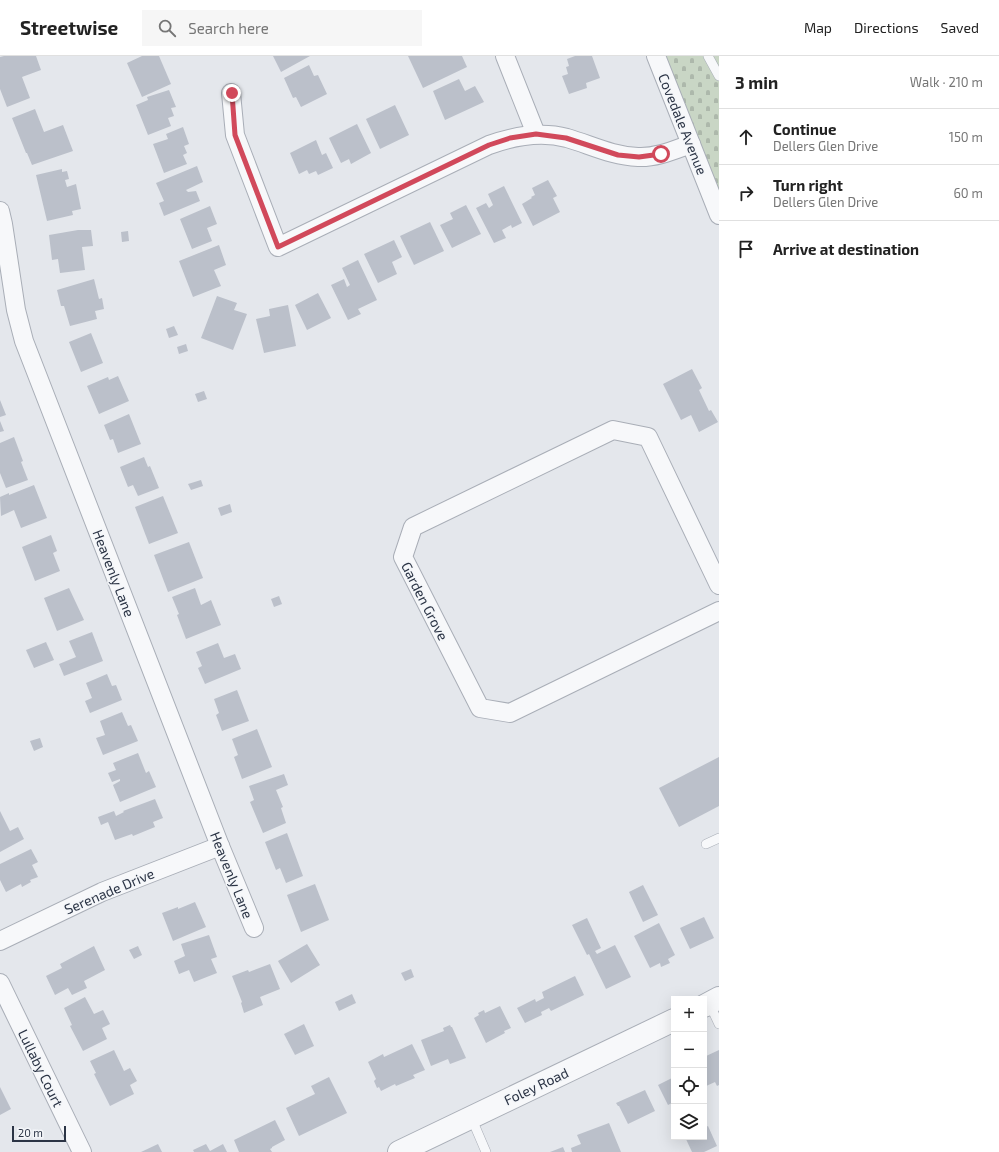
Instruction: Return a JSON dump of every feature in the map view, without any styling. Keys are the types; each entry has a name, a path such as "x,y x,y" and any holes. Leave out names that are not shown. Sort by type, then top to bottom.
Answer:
{"street":[{"path":"505,56 536,134"},
{"name":"Covedale Avenue","path":"656,56 719,215"},
{"path":"232,93 235,135 278,247 489,145 510,138 536,134 566,138 618,155 639,157 661,154 691,144"},
{"name":"Heavenly Lane","path":"0,211 16,310 24,341 220,846 254,928"},
{"name":"Garden Grove","path":"719,585 648,438 613,430 413,527 403,557 480,708 510,713 719,611"},
{"name":"Serenade Drive","path":"0,941 102,892 220,846"},
{"name":"Lullaby Court","path":"0,983 82,1152"},
{"name":"Foley Road","path":"399,1152 671,1021"}],"lane":[{"path":"708,56 719,76"},
{"path":"706,844 719,838"},
{"path":"711,1002 719,1024"},
{"path":"471,1117 486,1152"}],"green space":[{"path":"656,56 719,56 719,215"}],"building":[{"path":"36,56 41,70 22,77 30,98 7,107 0,89 0,57"},
{"path":"142,56 159,56 171,84 142,97 127,63"},
{"path":"273,56 310,56 281,72"},
{"path":"408,56 462,56 467,67 423,88"},
{"path":"575,56 592,56 600,78 586,83 587,88 569,94 562,76 568,74 566,67 569,66 567,59"},
{"path":"309,65 314,76 318,75 327,94 301,107 296,97 293,98 284,78"},
{"path":"459,79 465,91 475,86 484,102 445,120 433,91"},
{"path":"169,90 176,107 171,108 174,116 168,118 171,126 148,135 136,105 148,100 147,97"},
{"path":"395,105 409,135 380,149 366,119"},
{"path":"35,109 44,132 63,125 73,151 32,165 12,118"},
{"path":"357,124 371,153 351,164 349,159 341,163 329,138"},
{"path":"183,127 189,144 184,146 187,153 183,155 187,164 164,173 153,144 168,139 166,134"},
{"path":"316,140 322,155 326,153 333,168 318,175 316,171 309,174 307,170 299,174 290,153"},
{"path":"197,166 203,182 186,190 188,192 196,191 200,201 164,216 159,203 164,201 156,183"},
{"path":"62,169 62,172 67,171 69,179 65,180 67,187 76,184 81,209 72,211 73,215 47,221 36,175"},
{"path":"548,180 557,196 553,198 560,212 533,226 522,204 535,195 532,188"},
{"path":"504,186 522,223 512,228 511,225 502,230 506,238 494,243 476,208 486,203 489,208 493,205 488,194"},
{"path":"466,205 481,234 452,248 440,225 453,219 450,213"},
{"path":"210,206 217,224 207,228 212,241 192,249 180,219"},
{"path":"430,222 444,251 414,265 400,236"},
{"path":"78,230 91,230 93,246 82,247 85,270 60,273 58,259 52,260 49,235"},
{"path":"128,231 129,241 122,242 121,232"},
{"path":"394,240 402,257 392,262 397,274 378,283 364,254"},
{"path":"219,245 226,265 214,270 221,286 193,297 179,261"},
{"path":"358,260 377,300 358,309 361,314 348,320 331,285 344,279 347,287 350,285 342,268"},
{"path":"94,279 99,299 102,298 104,309 95,311 97,319 70,326 64,306 61,306 57,290"},
{"path":"318,293 331,318 307,330 295,305"},
{"path":"217,296 237,303 234,310 247,314 233,350 201,338"},
{"path":"288,305 296,346 264,353 256,319 270,316 269,309"},
{"path":"174,326 178,335 169,338 166,329"},
{"path":"91,333 103,363 81,372 69,342"},
{"path":"186,344 188,351 179,354 177,347"},
{"path":"692,369 702,388 699,390 709,411 711,410 718,422 699,432 691,415 681,420 663,384"},
{"path":"118,376 129,401 99,414 87,386 108,377 109,380"},
{"path":"204,391 207,399 198,402 195,394"},
{"path":"0,400 6,415 0,417"},
{"path":"129,414 141,444 118,453 113,439 110,440 104,425"},
{"path":"0,421 4,431 0,432"},
{"path":"14,437 28,480 6,488 0,473 0,443"},
{"path":"144,457 148,467 150,466 159,488 138,496 133,485 128,487 120,467"},
{"path":"201,480 203,486 191,490 188,484"},
{"path":"34,485 47,518 21,528 14,510 1,516 0,497"},
{"path":"163,496 178,533 149,544 135,507"},
{"path":"230,504 232,512 221,516 218,508"},
{"path":"51,535 57,551 53,553 60,571 35,581 22,547"},
{"path":"189,542 203,578 168,592 154,555"},
{"path":"69,588 84,620 57,631 44,598"},
{"path":"195,588 201,605 211,600 221,625 186,639 177,615 179,614 172,597"},
{"path":"279,596 282,604 274,607 271,599"},
{"path":"92,632 103,661 64,676 59,664 76,657 69,641"},
{"path":"46,642 54,660 34,668 26,650"},
{"path":"218,643 224,658 235,654 241,669 205,684 198,668 202,666 196,652"},
{"path":"107,674 112,686 116,685 122,700 90,713 85,701 92,698 86,683"},
{"path":"237,690 249,721 222,731 216,715 219,713 214,699"},
{"path":"122,712 128,726 131,725 138,741 103,755 96,738 105,735 100,721"},
{"path":"257,729 272,767 242,779 234,757 238,755 232,739"},
{"path":"40,738 43,747 34,751 30,741"},
{"path":"138,753 146,773 149,771 156,787 120,802 113,785 120,781 120,779 112,782 108,773 116,770 113,763"},
{"path":"719,757 719,806 679,827 659,788"},
{"path":"284,774 288,785 276,790 283,807 281,808 286,823 263,833 250,802 254,800 249,786"},
{"path":"155,799 163,818 153,822 155,827 133,836 132,834 115,840 108,822 101,825 98,817 114,811 116,816 124,812 123,811"},
{"path":"0,811 10,831 18,827 24,839 0,852"},
{"path":"287,833 303,876 286,883 280,868 276,870 265,842"},
{"path":"31,849 38,862 32,865 38,877 30,880 31,882 22,887 21,884 6,892 0,880 0,864"},
{"path":"315,884 329,920 301,932 287,895"},
{"path":"643,885 658,915 643,922 629,892"},
{"path":"195,902 206,927 173,941 162,913 178,907 178,909"},
{"path":"704,917 714,938 690,949 680,928"},
{"path":"587,918 601,948 595,951 597,954 615,945 631,977 606,989 589,954 587,955 572,925"},
{"path":"659,923 675,955 668,959 670,963 661,967 660,963 650,968 634,936"},
{"path":"209,935 217,957 211,959 217,973 194,982 189,970 179,974 174,961 185,956 181,944"},
{"path":"307,944 320,965 291,983 278,961"},
{"path":"94,946 105,970 84,981 87,988 72,995 68,988 55,995 46,976 62,968 60,964"},
{"path":"138,946 142,955 134,959 129,950"},
{"path":"270,964 280,989 260,997 263,1005 244,1013 242,1002 232,976 248,970 249,972"},
{"path":"411,969 414,977 405,981 401,973"},
{"path":"575,976 584,995 551,1011 549,1008 541,1012 542,1015 525,1023 517,1008 535,999 536,1002 544,998 542,992"},
{"path":"352,994 356,1003 339,1011 335,1002"},
{"path":"85,997 94,1014 103,1010 110,1024 102,1028 107,1039 83,1051 70,1026 72,1025 64,1008"},
{"path":"500,1006 511,1028 504,1031 505,1033 486,1043 474,1018 479,1015 478,1013 484,1010 485,1013"},
{"path":"304,1024 314,1046 295,1055 284,1034"},
{"path":"450,1025 466,1058 450,1064 448,1059 431,1066 421,1040 444,1031 443,1028"},
{"path":"412,1044 425,1070 413,1075 415,1078 396,1086 395,1084 381,1091 379,1087 377,1088 374,1081 376,1079 368,1062 383,1054 384,1057"},
{"path":"114,1050 124,1071 130,1068 137,1081 130,1085 134,1094 110,1106 94,1074 96,1073 90,1061"},
{"path":"719,1050 719,1085 717,1086 715,1082 707,1086 707,1056"},
{"path":"329,1077 347,1113 299,1136 286,1108 315,1094 311,1086"},
{"path":"671,1078 671,1104 668,1105 658,1085"},
{"path":"0,1087 11,1109 0,1115"},
{"path":"645,1090 655,1111 628,1124 616,1103"},
{"path":"275,1120 285,1140 272,1147 270,1149 272,1152 239,1152 234,1140"},
{"path":"609,1123 621,1152 572,1152 571,1148 581,1144 577,1135"},
{"path":"707,1126 717,1146 704,1152 692,1152 686,1140 707,1140"},
{"path":"158,1144 162,1152 141,1152"},
{"path":"206,1144 210,1151 223,1144 227,1152 194,1152 193,1150"},
{"path":"563,1147 565,1152 550,1152"}],"route":[{"path":"232,93 235,135 278,247 489,145 510,138 536,134 566,138 618,155 639,157 661,154"}]}
